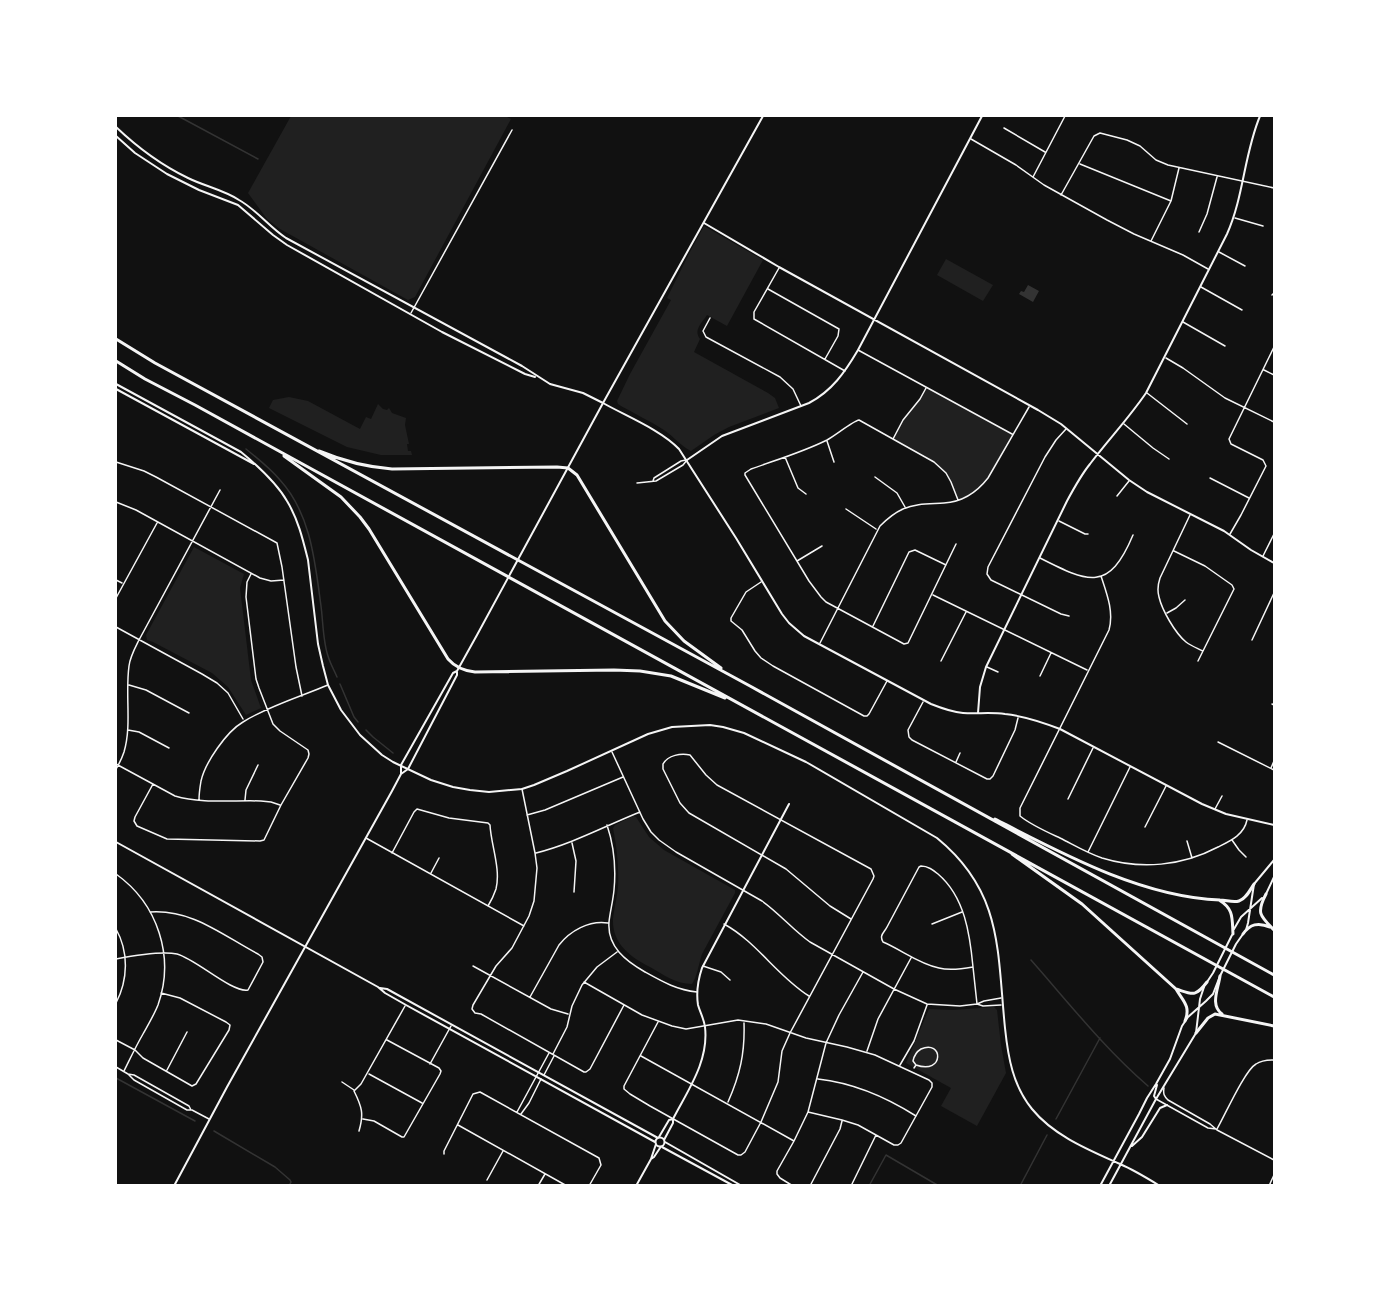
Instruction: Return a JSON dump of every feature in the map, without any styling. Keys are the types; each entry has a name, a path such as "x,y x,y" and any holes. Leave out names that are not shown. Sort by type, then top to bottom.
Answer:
{"highway":[{"path":"116,339 155,363 750,686 1275,975"},
{"path":"116,361 153,384 1275,997"},
{"path":"298,441 346,461 392,469 568,468 577,476 665,621 696,651 750,686"},
{"path":"274,449 330,488 360,516 448,660 458,669 475,672 614,670 660,673 691,683 744,706"},
{"path":"929,785 1097,869 1163,890 1195,897 1239,901 1254,885"},
{"path":"1006,849 1076,899 1176,989 1187,1005 1188,1012 1185,1020"},
{"path":"1266,894 1260,905 1260,912 1273,929"},
{"path":"1219,900 1231,911 1233,934"},
{"path":"1243,934 1255,924 1262,924 1273,929"},
{"path":"1220,976 1215,1006 1219,1013 1226,1016"},
{"path":"1176,989 1194,994 1201,990 1207,982"},
{"path":"1196,1033 1213,1014 1275,1026"}],"street":[{"path":"174,1185 401,774 408,769 458,669 763,116"},
{"path":"637,483 653,481 654,478 681,461 687,460 722,436 802,407 824,394 835,384 858,350 982,116"},
{"path":"1033,178 1065,116"},
{"path":"978,713 980,687 986,667 1079,478 1146,393 1218,251 1234,217 1254,129 1260,116"},
{"path":"116,127 160,162 186,177 238,198 286,238 522,366 550,384 583,393 671,441 687,460 782,614 804,636 924,701 952,711 1005,714 1037,720 1060,729 1214,809 1275,825"},
{"path":"1004,128 1046,153"},
{"path":"410,314 512,130"},
{"path":"1061,195 1096,134 1100,133 1140,146 1156,160 1275,188"},
{"path":"116,136 135,153 161,170 190,186 238,205 287,245 410,314 525,374 538,377"},
{"path":"970,139 1016,165 1061,195 1209,270"},
{"path":"1080,163 1171,201"},
{"path":"1151,242 1171,201 1179,167"},
{"path":"1199,232 1210,204 1217,176"},
{"path":"1234,217 1263,226"},
{"path":"703,222 1066,428 1147,492 1230,534 1251,550 1275,563"},
{"path":"1218,251 1245,266"},
{"path":"779,267 753,316 755,321 845,371"},
{"path":"1200,287 1242,310"},
{"path":"768,289 837,328 840,333 824,359"},
{"path":"710,318 703,331 706,337 780,377 793,389 802,407"},
{"path":"1183,322 1226,346"},
{"path":"1230,534 1266,466 1263,460 1231,444 1229,439 1275,347"},
{"path":"858,350 1012,435"},
{"path":"1165,358 1216,392 1275,422"},
{"path":"1263,369 1275,375"},
{"path":"116,384 234,448 259,467 287,500 300,528 308,560 318,644 328,685 341,710 360,735 382,755 438,783 489,792 522,789 648,734 672,727 696,725 723,727 756,738 806,762 930,833 950,848 973,875 985,898 993,921 1009,1060 1028,1103 1055,1130 1160,1185"},
{"path":"893,439 903,420 927,387"},
{"path":"116,389 259,467"},
{"path":"1146,393 1187,424"},
{"path":"819,644 877,530 892,514 906,507 958,500 982,486 995,468 1029,406"},
{"path":"956,544 906,644 900,643 838,609 821,597 809,581 745,472 827,440 857,420 934,462 951,482 958,500"},
{"path":"1123,424 1170,459"},
{"path":"1066,428 1052,446 1034,477 988,567 987,576 991,580 1069,616"},
{"path":"827,440 834,462"},
{"path":"785,456 798,488 806,494"},
{"path":"116,462 144,471 277,543 302,696"},
{"path":"875,477 897,493 906,507"},
{"path":"1210,478 1250,498"},
{"path":"1117,496 1129,480"},
{"path":"116,769 124,754 127,730 129,664 139,640 220,490"},
{"path":"116,502 136,510 251,574 264,580 284,580"},
{"path":"846,509 877,530"},
{"path":"1191,514 1160,578 1158,588 1161,605 1173,627 1190,645 1203,651"},
{"path":"1058,520 1088,534"},
{"path":"116,598 158,522"},
{"path":"1262,557 1275,534"},
{"path":"1040,558 1078,576 1086,578 1101,576 1119,563 1133,535"},
{"path":"797,561 822,546"},
{"path":"872,627 912,550 946,565"},
{"path":"1174,550 1205,566 1232,585 1234,589 1198,661"},
{"path":"153,784 134,821 137,826 167,839 260,841 264,840 309,754 305,748 273,724 256,681 246,589 251,574"},
{"path":"1101,576 1110,607 1109,630 1020,808 1019,815 1088,852 1119,863 1160,865 1193,858 1232,840 1244,830 1247,819"},
{"path":"116,580 123,584"},
{"path":"761,581 746,592 731,618 761,658 864,716 869,714 887,681"},
{"path":"1252,640 1275,593"},
{"path":"932,594 1089,670"},
{"path":"1166,614 1185,600"},
{"path":"941,661 966,611"},
{"path":"116,627 217,683 228,693 244,720"},
{"path":"1040,676 1051,652"},
{"path":"986,667 998,672"},
{"path":"401,774 401,765 453,673 458,669"},
{"path":"128,685 146,690 189,713"},
{"path":"199,800 201,779 213,756 230,732 244,720 328,685"},
{"path":"924,701 908,730 909,737 984,779 990,779 993,776 1015,730 1018,716"},
{"path":"127,730 139,732 169,748"},
{"path":"1218,742 1275,770"},
{"path":"1068,799 1093,747"},
{"path":"612,751 651,832 664,845 774,909 810,942 894,989 927,1004 960,1006 1002,998"},
{"path":"955,763 960,753"},
{"path":"658,1022 624,1089 673,1119 741,1155 745,1152 761,1122 778,1082 782,1051 789,1033 871,883 874,876 871,869 711,780 690,755 682,754 665,760 663,769 680,803 689,813 786,868 830,906 851,919"},
{"path":"1271,768 1275,760"},
{"path":"117,765 175,796 190,800 245,800 281,805"},
{"path":"245,800 246,790 258,765"},
{"path":"1088,852 1131,766"},
{"path":"526,815 545,810 623,777"},
{"path":"1145,827 1166,786"},
{"path":"522,789 535,853 536,889 524,926 510,951 490,975 472,1007 473,1011 584,1072 588,1071 624,1005"},
{"path":"1214,809 1222,796"},
{"path":"651,1159 665,1141 674,1123 673,1119 701,1062 705,1026 697,992 702,965 789,804"},
{"path":"392,853 417,809 449,818 488,823 497,878 495,892 488,906"},
{"path":"535,853 557,848 640,812"},
{"path":"607,825 613,852 615,887 609,923 612,940 618,951 633,965 670,986 697,992"},
{"path":"366,838 524,926"},
{"path":"1232,840 1246,857"},
{"path":"1187,841 1193,858"},
{"path":"116,842 378,987 449,1029 665,1141 742,1185"},
{"path":"572,842 576,861 574,892"},
{"path":"431,874 439,858"},
{"path":"1100,1185 1170,1059 1185,1020 1213,994 1248,923 1254,885 1275,860"},
{"path":"973,967 941,969 912,957 881,939 881,935 919,867 928,867 943,879 963,912 970,939 977,1004"},
{"path":"116,874 136,892 150,912 158,929 165,954 161,993 156,1009 124,1071"},
{"path":"1110,1185 1156,1099 1196,1033 1202,992 1238,921 1266,894 1275,878"},
{"path":"116,959 175,954 185,957 244,991 248,990 263,962 262,957 197,919 177,913 150,912"},
{"path":"932,924 963,912"},
{"path":"530,997 559,945 567,936 586,925 599,922 609,923"},
{"path":"724,924 745,938 794,986 809,996"},
{"path":"116,929 126,957 123,986 116,1003"},
{"path":"521,1115 543,1077 567,1027 578,992 597,968 618,951"},
{"path":"866,1052 878,1019 912,957"},
{"path":"702,965 721,972 730,980"},
{"path":"473,966 551,1009 570,1015"},
{"path":"793,1185 780,1178 777,1171 808,1112 826,1043 863,972"},
{"path":"584,982 658,1022 686,1029 738,1020 766,1024 789,1033 866,1052 900,1065 932,1083 932,1087 898,1145 858,1125 808,1112"},
{"path":"378,987 387,989 537,1074"},
{"path":"116,1040 192,1086 196,1084 230,1025 180,998 161,993"},
{"path":"900,1065 914,1041 927,1004"},
{"path":"977,1004 1003,1005"},
{"path":"354,1091 368,1073 406,1005"},
{"path":"727,1104 739,1075 743,1054 744,1022"},
{"path":"430,1064 451,1025"},
{"path":"166,1071 187,1032"},
{"path":"363,1119 374,1121 405,1137 440,1074 439,1068 387,1040"},
{"path":"931,1048 939,1056 938,1061 928,1067 916,1065 913,1061 918,1051 931,1048"},
{"path":"517,1113 549,1053"},
{"path":"910,1055 914,1057"},
{"path":"640,1056 794,1141"},
{"path":"1217,1130 1250,1070 1255,1064 1275,1060"},
{"path":"116,1067 134,1080 188,1110 210,1119"},
{"path":"368,1073 424,1104"},
{"path":"543,1077 661,1147 734,1185"},
{"path":"817,1078 866,1090 916,1116"},
{"path":"342,1082 354,1091 361,1104 363,1119 359,1131"},
{"path":"1156,1084 1154,1096 1156,1099 1208,1128 1217,1130"},
{"path":"1165,1086 1163,1092 1168,1100 1275,1161 1275,1166"},
{"path":"444,1154 473,1094 480,1092 599,1158 601,1162 589,1185"},
{"path":"522,1101 526,1105"},
{"path":"1130,1148 1142,1137 1160,1108 1167,1105"},
{"path":"636,1185 651,1159 658,1138 669,1120 673,1119"},
{"path":"810,1185 840,1129 842,1120"},
{"path":"458,1125 567,1185"},
{"path":"851,1185 876,1135"},
{"path":"487,1179 503,1150"},
{"path":"538,1185 545,1174"},
{"path":"1269,1185 1275,1175"}],"shaded area":[{"path":"291,116 505,116 511,119 415,297 408,300 280,229 267,219 248,193"},
{"path":"704,226 763,260 727,326 707,315 698,330 700,339 694,352 768,393 775,398 779,408 729,427 691,451 664,430 621,406 617,401 671,300 667,298"},
{"path":"946,259 993,285 983,301 937,275"},
{"path":"1028,285 1039,291 1033,302 1019,294 1021,291 1024,292"},
{"path":"927,387 1013,435 997,465 982,486 958,500 950,480 941,468 893,439 903,420"},
{"path":"289,397 308,401 360,429 366,417 371,419 378,404 383,409 389,408 392,413 406,418 408,451 411,451 412,455 381,455 347,447 269,408 273,400"},
{"path":"194,547 244,574 240,588 251,680 261,708 246,715 228,687 212,673 147,640 146,635"},
{"path":"633,816 649,837 664,850 735,890 702,954 692,984 670,978 636,959 624,949 616,936 613,919 618,872 613,828"},
{"path":"994,1007 997,1010 1006,1073 977,1126 941,1106 951,1088 906,1063 929,1009"}],"waterway":[{"path":"178,116 258,159"},
{"path":"246,449 280,480 299,508 305,523 316,573 325,644 337,677"},
{"path":"340,684 358,722"},
{"path":"366,730 393,753"},
{"path":"1031,960 1101,1041 1148,1086"},
{"path":"1056,1119 1100,1038"},
{"path":"116,1078 195,1121"},
{"path":"214,1131 275,1167 290,1180 289,1186"},
{"path":"1020,1186 1047,1135"},
{"path":"869,1186 886,1155 939,1186"}]}
